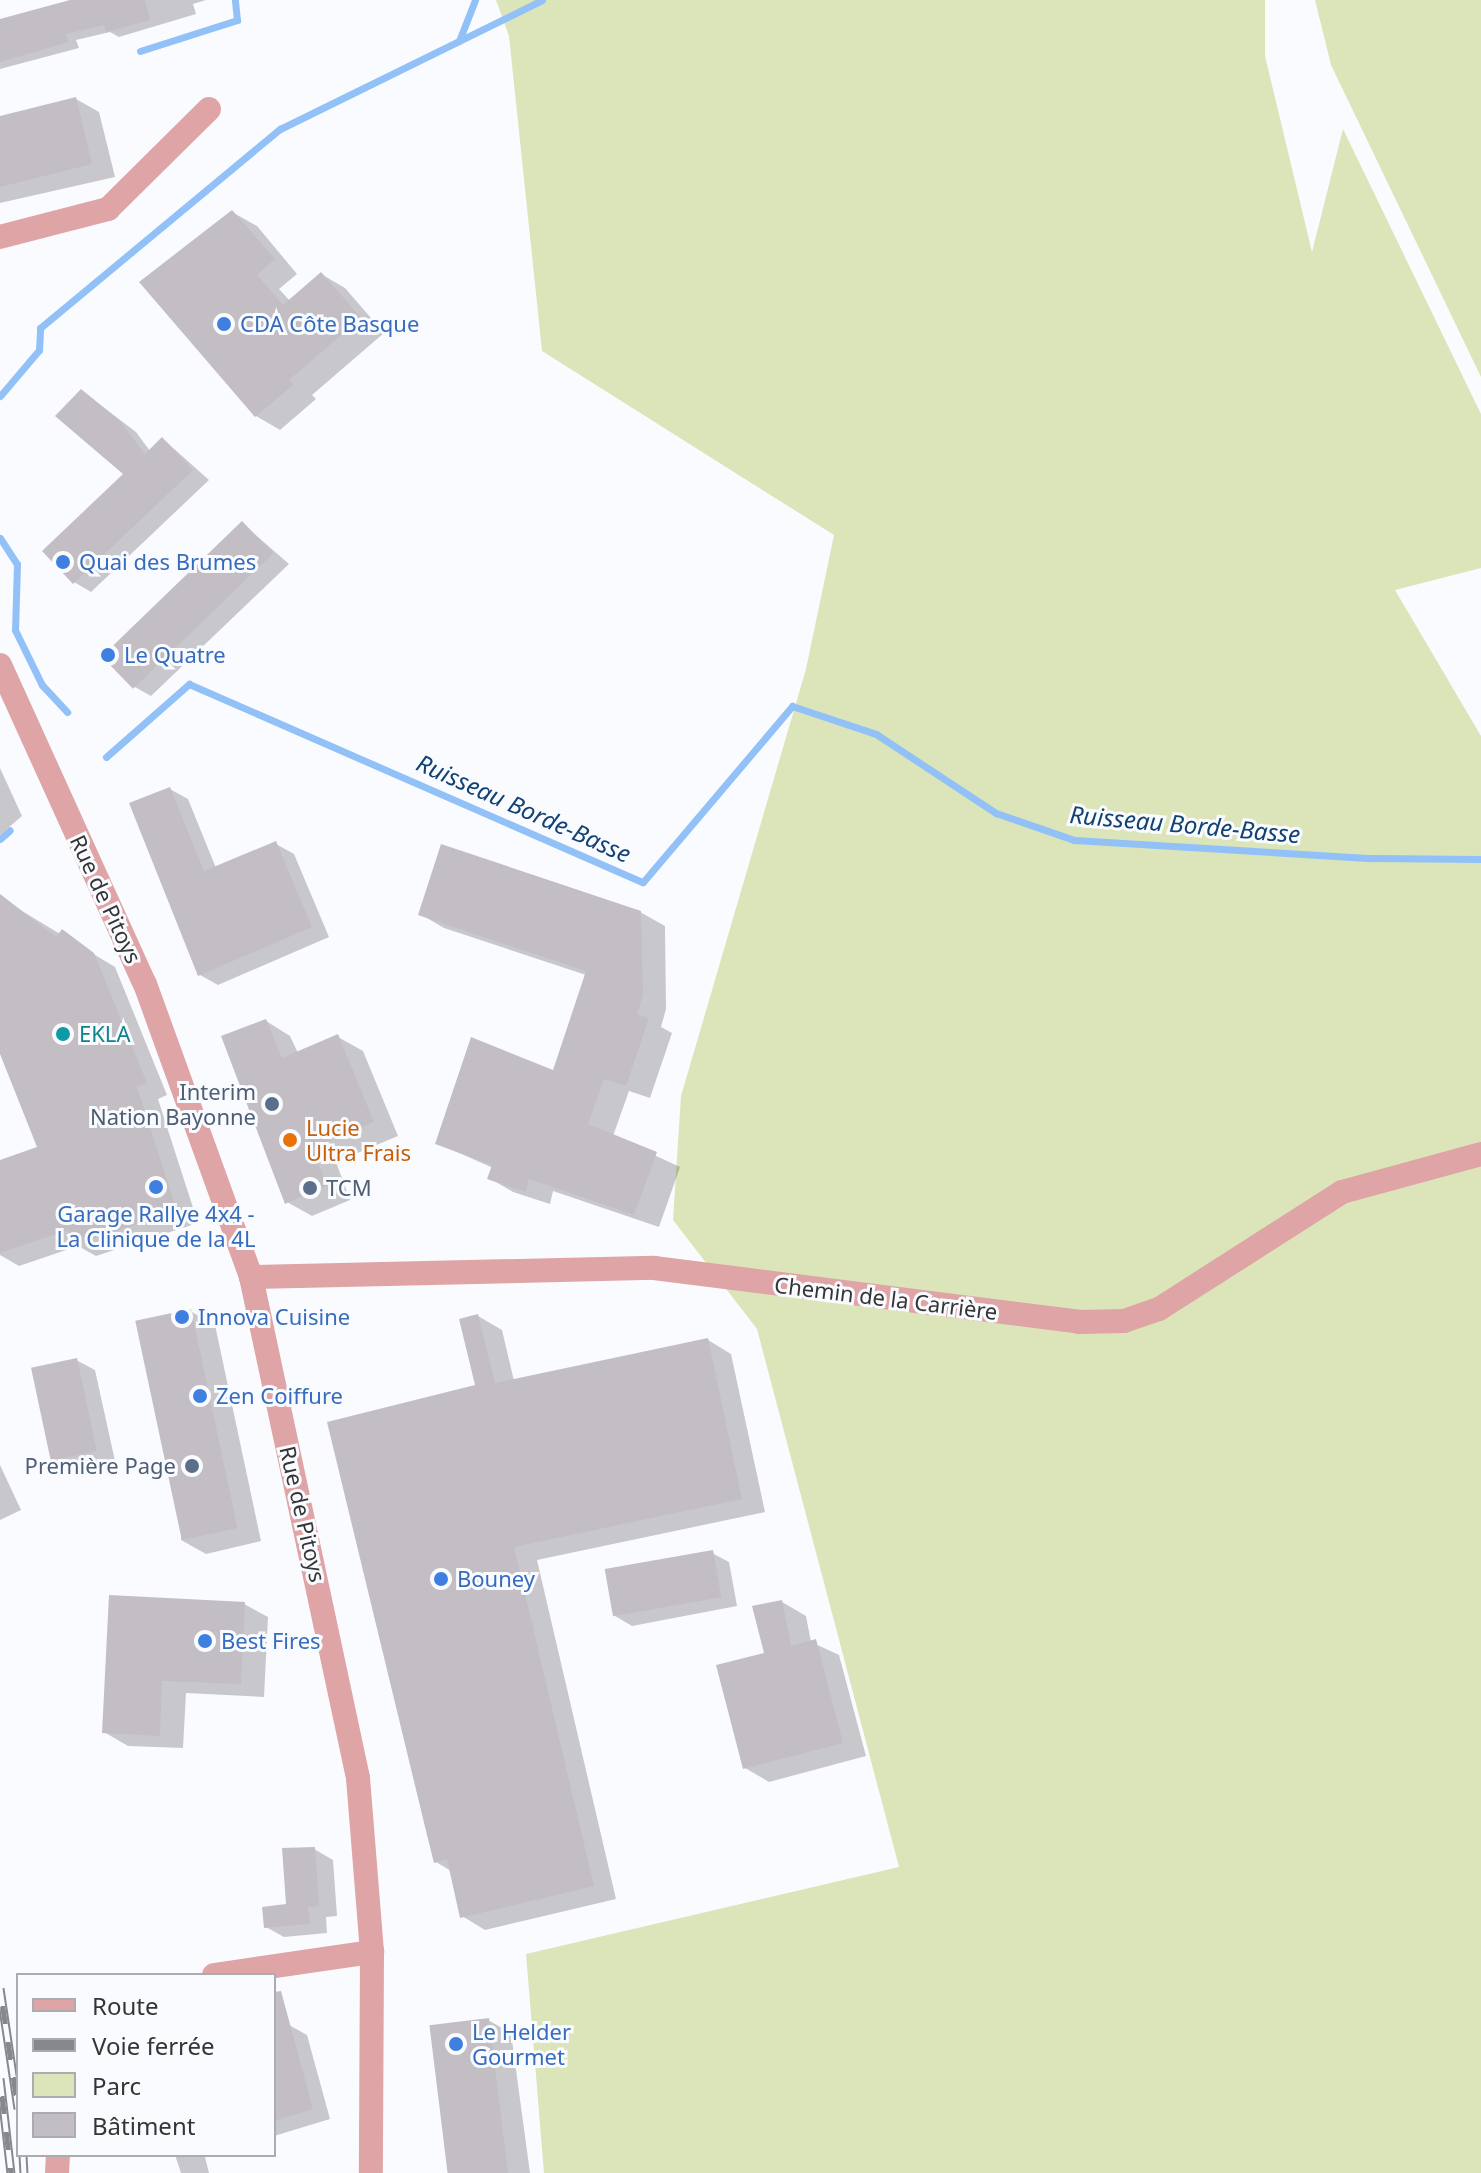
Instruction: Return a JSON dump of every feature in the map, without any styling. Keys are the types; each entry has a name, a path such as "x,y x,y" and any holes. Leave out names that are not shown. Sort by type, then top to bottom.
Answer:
{"street":[{"path":"0,237 108,209 209,109"},
{"name":"Rue de Pitoys","path":"0,665 145,984 251,1277 358,1778 372,1952 371,2173"},
{"name":"Chemin de la Carrière","path":"251,1277 654,1268 1079,1322 1124,1321 1159,1309 1342,1192 1481,1154"},
{"path":"228,1973 372,1952"}],"green space":[{"path":"496,0 1265,0 1265,56 1312,252 1343,129 1481,414 1481,568 1395,590 1481,736 1481,2173 544,2173 526,1954 899,1867 757,1329 673,1220 681,1096 806,669 834,535 542,351 509,36"},
{"path":"1315,0 1481,0 1481,377 1331,65"}],"building":[{"path":"70,0 145,0 150,20 106,32 104,25 66,34 69,42 0,62 0,19"},
{"path":"76,97 92,164 0,187 0,116"},
{"path":"232,210 275,259 257,275 283,305 321,272 361,318 289,380 293,385 255,417 139,282"},
{"path":"81,389 119,420 145,454 162,437 193,470 73,584 42,551 123,474 55,416"},
{"path":"242,521 273,553 133,689 102,656"},
{"path":"170,787 204,871 276,841 312,927 198,976 129,803"},
{"path":"441,844 641,911 643,995 637,1014 649,1018 626,1086 604,1079 588,1124 657,1152 634,1215 529,1179 526,1192 487,1179 492,1165 435,1144 471,1037 553,1070 586,971 418,915"},
{"path":"0,894 56,937 62,929 94,953 147,1083 137,1087 177,1211 73,1245 68,1230 0,1253 0,1160 37,1147 0,1054"},
{"path":"266,1019 282,1058 338,1034 374,1122 312,1148 327,1185 285,1204 221,1036"},
{"path":"191,1309 238,1528 182,1540 135,1321"},
{"path":"478,1314 495,1383 708,1338 742,1499 514,1547 594,1886 460,1918 447,1859 434,1863 327,1422 475,1385 459,1319"},
{"path":"77,1358 97,1451 51,1461 31,1368"},
{"path":"713,1550 721,1597 613,1616 605,1569"},
{"path":"109,1595 245,1602 241,1684 162,1681 160,1736 102,1733"},
{"path":"782,1600 791,1646 816,1639 843,1743 743,1769 716,1665 764,1653 752,1606"},
{"path":"315,1847 319,1906 308,1907 310,1924 264,1928 262,1907 286,1904 282,1848"},
{"path":"281,1991 313,2109 276,2120 276,1992"},
{"path":"489,2018 508,2173 448,2173 429,2025"}],"waterway":[{"path":"140,51 237,20 235,0"},
{"path":"459,41 475,0"},
{"path":"0,396 39,350 40,328 280,129 542,0"},
{"path":"0,538 17,564 15,630 42,685 67,712"},
{"name":"Ruisseau Borde-Basse","path":"106,757 189,684 643,882 792,706 876,734 996,813 1074,840 1371,858 1481,859"},
{"name":"Ruisseau Borde-Basse","path":"0,839 10,830"}],"railway":[{"path":"0,1988 16,2096"},
{"path":"0,2078 11,2173"},
{"path":"23,2157 24,2173"}],"place":[{"name":"CDA Côte Basque","path":"224,324"},
{"name":"Quai des Brumes","path":"63,562"},
{"name":"Le Quatre","path":"108,655"},
{"name":"EKLA","path":"63,1034"},
{"name":"Interim Nation Bayonne","path":"272,1104"},
{"name":"Lucie Ultra Frais","path":"290,1140"},
{"name":"Garage Rallye 4x4 - La Clinique de la 4L","path":"156,1187"},
{"name":"TCM","path":"310,1188"},
{"name":"Innova Cuisine","path":"182,1317"},
{"name":"Zen Coiffure","path":"200,1396"},
{"name":"Première Page","path":"192,1466"},
{"name":"Bouney","path":"441,1579"},
{"name":"Best Fires","path":"205,1641"},
{"name":"Le Helder Gourmet","path":"456,2044"}]}
